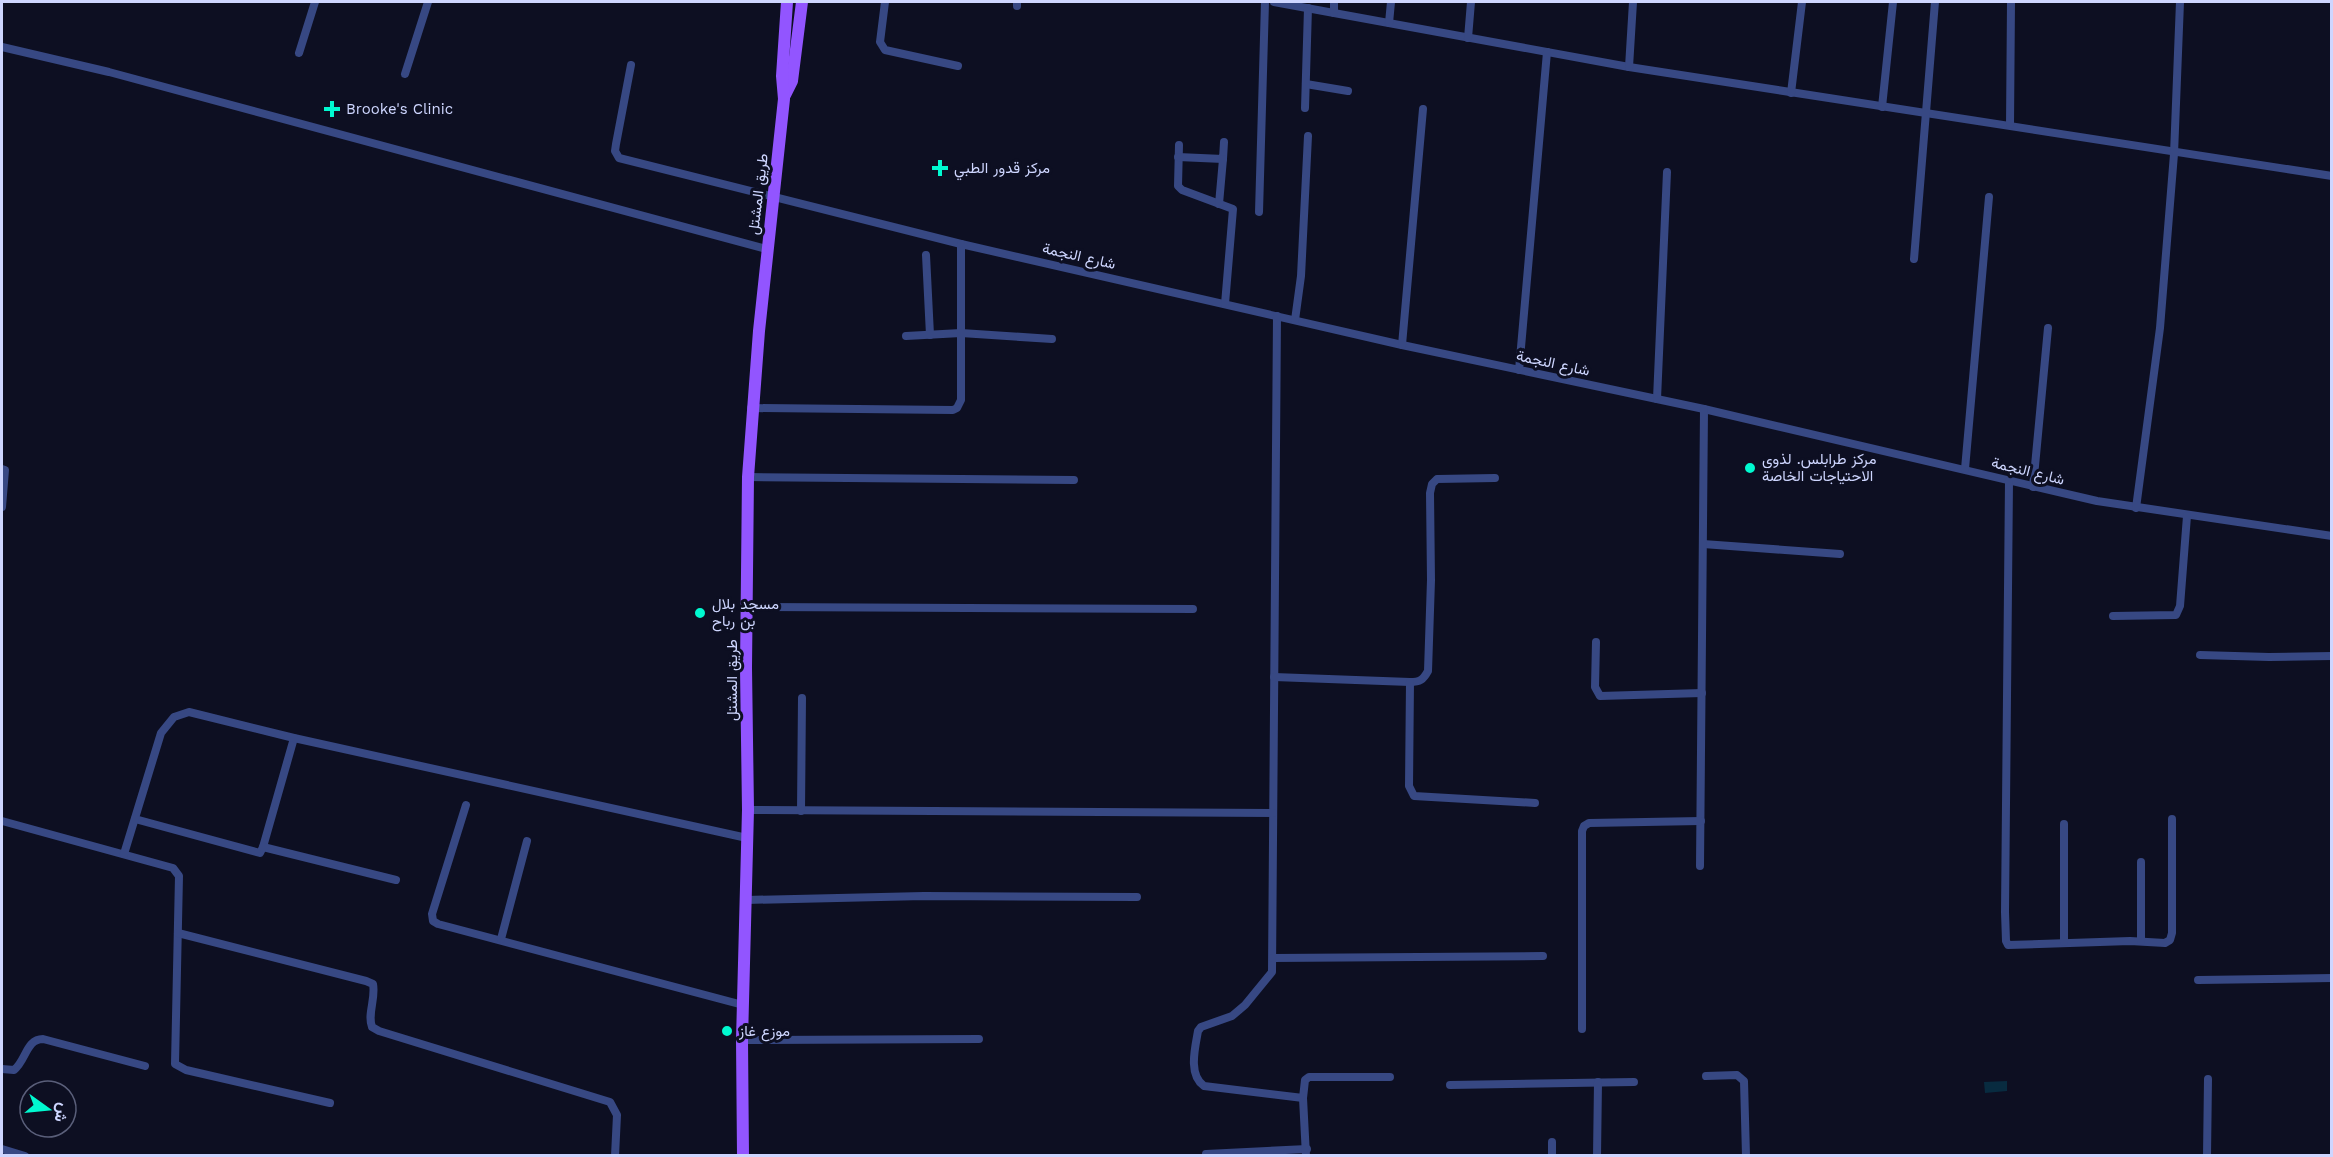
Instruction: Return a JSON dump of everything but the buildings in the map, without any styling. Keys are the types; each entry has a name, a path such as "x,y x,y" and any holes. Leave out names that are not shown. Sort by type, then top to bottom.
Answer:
{"main road":[{"name":"طريق المشتل","path":"743,1155 742,1040 748,810 746,668 748,477 766,249 784,99 782,76 788,2"},
{"name":"طريق المشتل","path":"784,99 792,81 802,2"}],"street":[{"path":"299,53 315,2"},
{"path":"405,74 428,2"},
{"path":"885,2 880,42 885,50 958,66"},
{"path":"1258,212 1265,2"},
{"path":"1274,2 1629,67 2331,177"},
{"path":"1334,2 1334,13"},
{"path":"1389,23 1391,2"},
{"path":"1468,38 1471,2"},
{"path":"1629,67 1633,2"},
{"path":"1791,93 1802,2"},
{"path":"1882,107 1893,2"},
{"path":"1914,259 1935,2"},
{"path":"2010,125 2011,2"},
{"path":"2136,508 2160,328 2174,154 2180,2"},
{"path":"1305,108 1308,8"},
{"path":"2,47 109,72 766,249"},
{"path":"1519,370 1547,52"},
{"name":"شارع النجمة","path":"631,65 615,151 619,158 961,244 1402,345 1704,409 1965,469 2032,487 2136,508 2331,536"},
{"path":"1306,84 1348,91"},
{"path":"1402,345 1423,109"},
{"path":"1295,320 1301,276 1308,136"},
{"path":"1219,204 1224,142"},
{"path":"1179,145 1178,186 1182,190 1233,209 1225,304"},
{"path":"1178,157 1223,159"},
{"path":"1657,399 1667,172"},
{"path":"1965,469 1989,196"},
{"path":"752,408 953,410 957,408 961,400 961,244"},
{"path":"927,255 930,335"},
{"path":"1277,316 1272,972 1245,1005 1232,1016 1201,1027 1198,1031 1195,1077 1204,1086 1303,1098"},
{"path":"2032,487 2048,328"},
{"path":"906,336 961,333 1052,339"},
{"path":"1700,866 1704,409"},
{"path":"2,469 5,470 2,507"},
{"path":"748,477 1074,480"},
{"path":"1274,676 1420,682 1428,671 1431,580 1430,492 1432,484 1437,479 1495,478"},
{"path":"2009,481 2006,941 2008,945 2141,941 2165,943 2170,940 2172,933 2172,819"},
{"path":"2113,616 2176,615 2180,606 2187,516"},
{"path":"1703,544 1840,554"},
{"path":"748,607 1193,609"},
{"path":"1596,642 1595,687 1600,696 1702,693"},
{"path":"2200,655 2331,656"},
{"path":"1410,682 1409,786 1414,796 1535,804"},
{"path":"801,811 802,698"},
{"path":"124,854 161,733 167,723 189,712 294,738 747,838"},
{"path":"135,819 260,853 294,738"},
{"path":"466,804 432,914 433,921 743,1005"},
{"path":"748,810 1273,813"},
{"path":"2,821 170,866 177,871 175,1064 186,1070 330,1102"},
{"path":"1582,1029 1582,831 1584,826 1589,823 1701,821"},
{"path":"2064,824 2064,942"},
{"path":"501,939 527,841"},
{"path":"263,847 396,879"},
{"path":"2141,862 2141,941"},
{"path":"746,900 924,896 1137,897"},
{"path":"178,933 366,981 372,984 374,991 369,1021 372,1027 610,1102 617,1115 615,1155"},
{"path":"1273,958 1543,956"},
{"path":"2198,980 2331,978"},
{"path":"2,1069 14,1070 20,1066 30,1044 36,1039 145,1066"},
{"path":"742,1040 979,1039"},
{"path":"1706,1076 1737,1076 1744,1081 1746,1155"},
{"path":"1206,1154 1306,1152 1303,1084 1309,1077 1390,1077"},
{"path":"2207,1155 2208,1078"},
{"path":"1597,1155 1598,1082"},
{"path":"1450,1085 1634,1082"},
{"path":"1552,1142 1552,1155"},
{"path":"2,1149 25,1155"}],"water":[{"path":"2007,1081 2007,1091 1985,1093 1984,1082"}],"place":[{"name":"Brooke's Clinic","path":"332,109"},
{"name":"مركز قدور الطبي","path":"940,168"},
{"name":"مركز طرابلس. لذوي الاحتياجات الخاصة","path":"1750,468"},
{"name":"مسجد بلال بن رباح","path":"700,613"},
{"name":"موزع غاز","path":"727,1031"}]}
